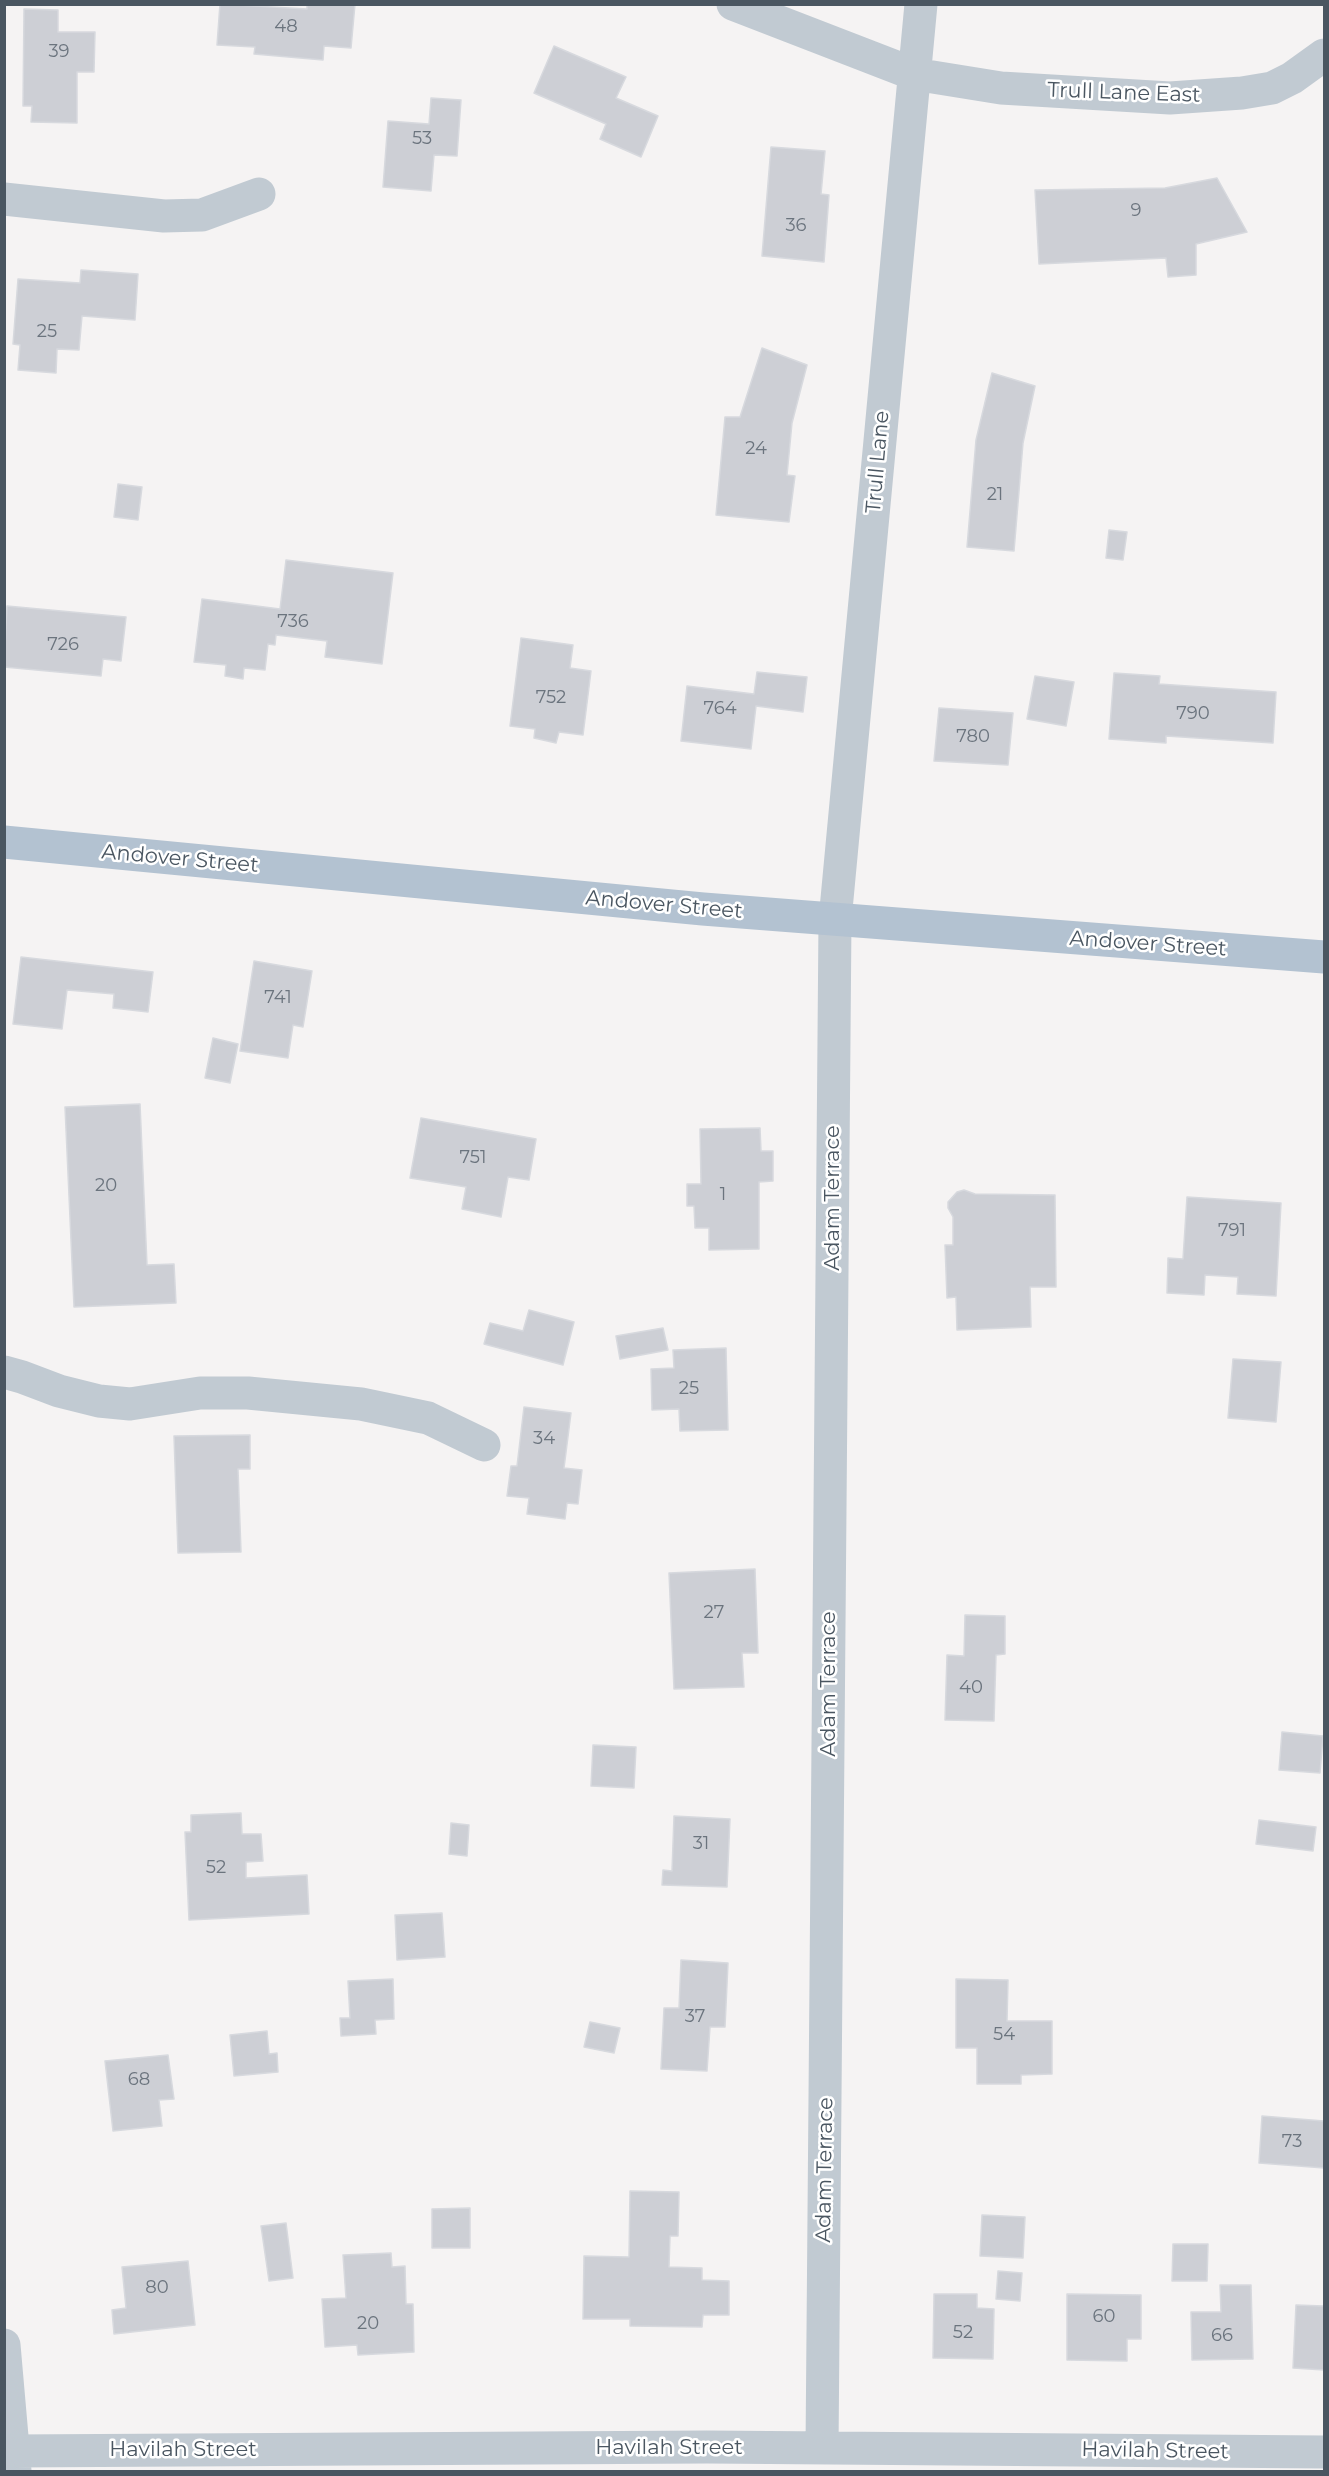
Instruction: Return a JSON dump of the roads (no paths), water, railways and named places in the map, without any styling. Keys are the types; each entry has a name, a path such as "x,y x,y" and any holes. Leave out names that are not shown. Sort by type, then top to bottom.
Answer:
{"main road":[{"name":"Andover Street","path":"4,842 835,920 1324,957"}],"street":[{"name":"Trull Lane East","path":"733,4 914,74 1001,88 1193,97 1272,88 1292,78 1324,55"},
{"name":"Trull Lane","path":"835,920 921,4"},
{"path":"4,199 164,216 202,215 259,194"},
{"name":"Adam Terrace","path":"822,2448 835,920"},
{"path":"4,1372 59,1391 99,1401 130,1404 200,1393 248,1394 361,1404 428,1418 484,1445"},
{"path":"4,2345 14,2461"},
{"name":"Havilah Street","path":"14,2461 822,2448 934,2460 1324,2452"}]}
